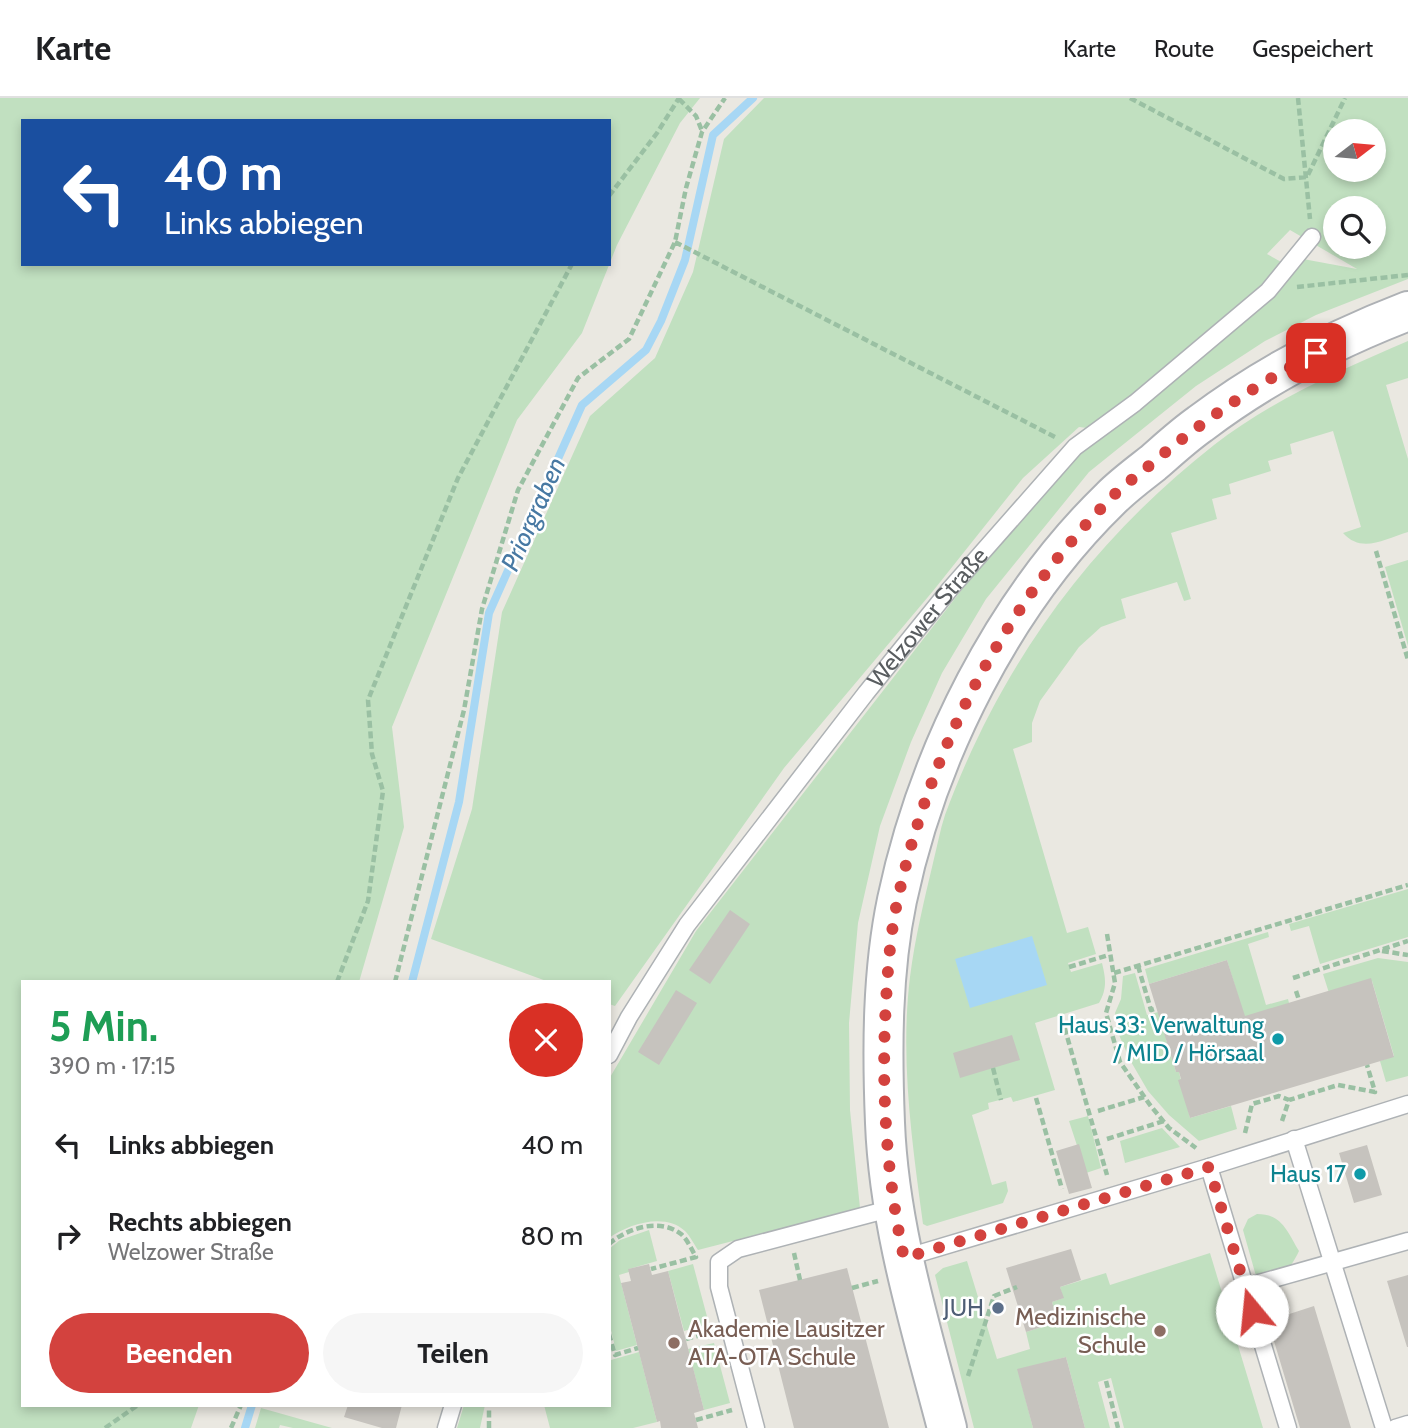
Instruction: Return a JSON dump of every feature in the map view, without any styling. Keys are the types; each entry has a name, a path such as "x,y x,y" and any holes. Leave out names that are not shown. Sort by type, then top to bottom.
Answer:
{"street":[{"path":"947,1428 893,1269 893,1208 885,1125 887,975 897,900 924,800 967,701 1011,620 1058,556 1112,497 1200,424 1267,379 1341,340 1408,311"}],"lane":[{"name":"Welzower Straße","path":"611,1051 629,1017 687,925 950,589 1075,447 1135,403 1268,291 1312,237"},
{"path":"893,1269 1408,1104"},
{"path":"1294,1139 1384,1428"},
{"path":"1209,1167 1288,1428"},
{"path":"756,1428 719,1287 719,1262 738,1249 893,1208"},
{"path":"1245,1287 1408,1241"},
{"path":"446,1428 452,1407"},
{"path":"1395,1428 1408,1424"}],"path":[{"path":"611,193 657,133 679,98 696,116 702,132"},
{"path":"395,980 464,710 482,609 518,490 578,378 629,340 675,242 685,188 702,132 725,98"},
{"path":"1130,98 1284,179 1307,177"},
{"path":"1298,98 1312,237"},
{"path":"1307,177 1345,98"},
{"path":"675,242 1075,447"},
{"path":"338,980 368,901 383,791 372,754 368,700 458,478 571,266"},
{"path":"1268,291 1408,275"},
{"path":"1376,551 1408,660"},
{"path":"1114,973 1408,885"},
{"path":"1107,934 1115,984 1106,1013 1120,1062 1164,1121 1196,1148"},
{"path":"1293,978 1408,941"},
{"path":"1381,951 1408,955"},
{"path":"1069,967 1109,955"},
{"path":"1138,966 1151,1010 1157,1008"},
{"path":"1296,991 1299,1000"},
{"path":"1072,1023 1064,1026 1107,1175"},
{"path":"1245,1133 1252,1104 1264,1098 1279,1096 1289,1100 1338,1085 1375,1092 1367,1065"},
{"path":"993,1068 1001,1100"},
{"path":"1098,1111 1144,1097"},
{"path":"1036,1098 1062,1189"},
{"path":"1282,1121 1289,1100"},
{"path":"1107,1139 1164,1121"},
{"path":"611,1242 619,1235 636,1228 668,1228 682,1234 696,1257 650,1269"},
{"path":"852,1288 893,1269"},
{"path":"965,1385 994,1296 1017,1287"},
{"path":"686,1339 711,1333"},
{"path":"611,1341 615,1355 638,1348"},
{"path":"1106,1381 1118,1428"},
{"path":"106,1428 135,1407"},
{"path":"231,1428 239,1407"},
{"path":"489,1407 489,1428"},
{"path":"696,1420 724,1412"}],"green space":[{"path":"0,98 700,98 680,123 611,260 611,119 21,119 21,266 609,266 582,333 517,420 392,727 404,827 360,980 21,980 21,1407 198,1407 191,1428 0,1428"},
{"path":"764,98 1408,98 1408,279 1316,315 1265,341 1196,386 1089,472 986,599 942,673 911,742 880,826 858,923 849,1023 850,1110 860,1208 698,1250 685,1231 667,1222 647,1222 626,1228 611,1237 611,1076 696,931 1037,493 1137,402 1087,428 1079,427 1023,478 933,591 784,768 615,1006 611,1005 611,980 544,980 431,939 472,809 502,612 590,416 655,358 693,272 724,139"},
{"path":"1408,341 1408,378 1386,385 1408,459 1408,532 1366,544 1350,539 1343,533 1361,527 1333,431 1290,444 1292,454 1268,461 1271,471 1229,484 1231,494 1212,499 1217,519 1171,533 1191,599 1184,601 1177,582 1121,599 1126,618 1101,627 1079,647 1040,701 1032,723 1032,742 1013,749 1067,933 1088,927 1096,954 1068,963 1071,972 1102,963 1105,988 1099,1003 1035,1023 1055,1090 1013,1102 1011,1097 988,1103 989,1109 972,1115 992,1185 1006,1181 1008,1191 1003,1203 927,1226 923,1224 911,1131 907,1070 910,977 943,821 967,760 993,708 1021,658 1088,566 1127,523 1169,483 1214,445 1259,414 1332,375"},
{"path":"1408,560 1408,646 1385,567"},
{"path":"1408,889 1408,937 1320,964 1309,926 1291,931 1289,924"},
{"path":"1268,932 1269,937 1248,944 1266,1005 1288,999 1291,1011 1243,1026 1244,1016 1227,960 1149,984 1145,969"},
{"path":"1378,958 1408,962 1408,1076 1386,1082 1380,1061 1394,1056 1372,981 1329,993 1323,974"},
{"path":"1135,973 1147,1015 1166,1010 1166,1039 1176,1072 1179,1072 1190,1118 1231,1106 1237,1129 1199,1141 1169,1115 1148,1091 1119,1035 1115,1013 1121,999 1123,976"},
{"path":"1088,1116 1101,1168 1086,1173 1069,1121"},
{"path":"1162,1128 1180,1147 1125,1163 1120,1141"},
{"path":"1257,1214 1278,1220 1299,1251 1287,1270 1256,1276 1243,1230 1248,1219"},
{"path":"649,1230 657,1261 629,1269 629,1272 619,1275 637,1345 616,1351 611,1330 611,1247 620,1240"},
{"name":"Medizinische Schule","path":"1210,1253 1263,1428 1124,1428 1111,1378 1098,1382 1110,1428 1085,1428 1066,1357 1018,1370 1033,1428 974,1428 935,1275 943,1268 967,1261 997,1359 1030,1349 1026,1332 1058,1322 1052,1302 1063,1298 1060,1287 1106,1273 1110,1285"},
{"path":"693,1264 709,1324 684,1331 668,1271"},
{"path":"714,1343 730,1403 704,1410 688,1349"},
{"path":"639,1352 657,1422 633,1428 550,1428 545,1407 611,1407 611,1360"},
{"path":"463,1407 485,1407 480,1428 457,1428"},
{"path":"261,1408 332,1428 293,1428 280,1425 279,1428 255,1428"}],"water":[{"path":"1032,936 1047,985 970,1008 955,959"}],"building":[{"path":"730,910 750,924 710,984 689,970"},
{"name":"Haus 33: Verwaltung / MID / Hörsaal","path":"1227,960 1245,1016 1371,978 1394,1057 1190,1118 1178,1080 1181,1079 1179,1072 1176,1072 1149,984"},
{"path":"676,990 697,1003 659,1065 638,1052"},
{"path":"1012,1035 1020,1060 960,1078 953,1053"},
{"path":"1079,1144 1092,1188 1069,1194 1056,1151"},
{"name":"Haus 17","path":"1367,1145 1382,1195 1354,1203 1339,1153"},
{"path":"1071,1249 1081,1280 1060,1287 1064,1298 1052,1302 1058,1322 1026,1332 1006,1268"},
{"path":"649,1264 652,1275 668,1271 704,1410 694,1413 698,1428 661,1428 660,1421 657,1422 621,1283 631,1281 628,1269"},
{"path":"847,1268 889,1428 794,1428 759,1290"},
{"path":"1408,1275 1408,1347 1407,1347 1387,1281"},
{"path":"1314,1306 1351,1428 1300,1428 1268,1321"},
{"path":"1066,1357 1085,1428 1033,1428 1017,1369"},
{"path":"347,1407 401,1407 396,1428 382,1428 344,1417"}],"waterway":[{"name":"Priorgraben","path":"413,980 459,802 489,613 582,405 646,350 661,321 685,260 713,135 753,98"},
{"name":"Priorgraben","path":"245,1428 251,1407"}],"place":[{"name":"Haus 33: Verwaltung / MID / Hörsaal","path":"1278,1039"},
{"name":"Haus 17","path":"1360,1174"},
{"name":"JUH","path":"998,1308"},
{"name":"Medizinische Schule","path":"1160,1331"},
{"name":"Akademie Lausitzer ATA-OTA Schule","path":"674,1343"}],"route":[{"path":"1252,1311 1209,1167 904,1258 893,1208 885,1125 887,975 897,900 924,800 967,701 1011,620 1058,556 1112,497 1200,424 1267,379 1316,353"}]}
